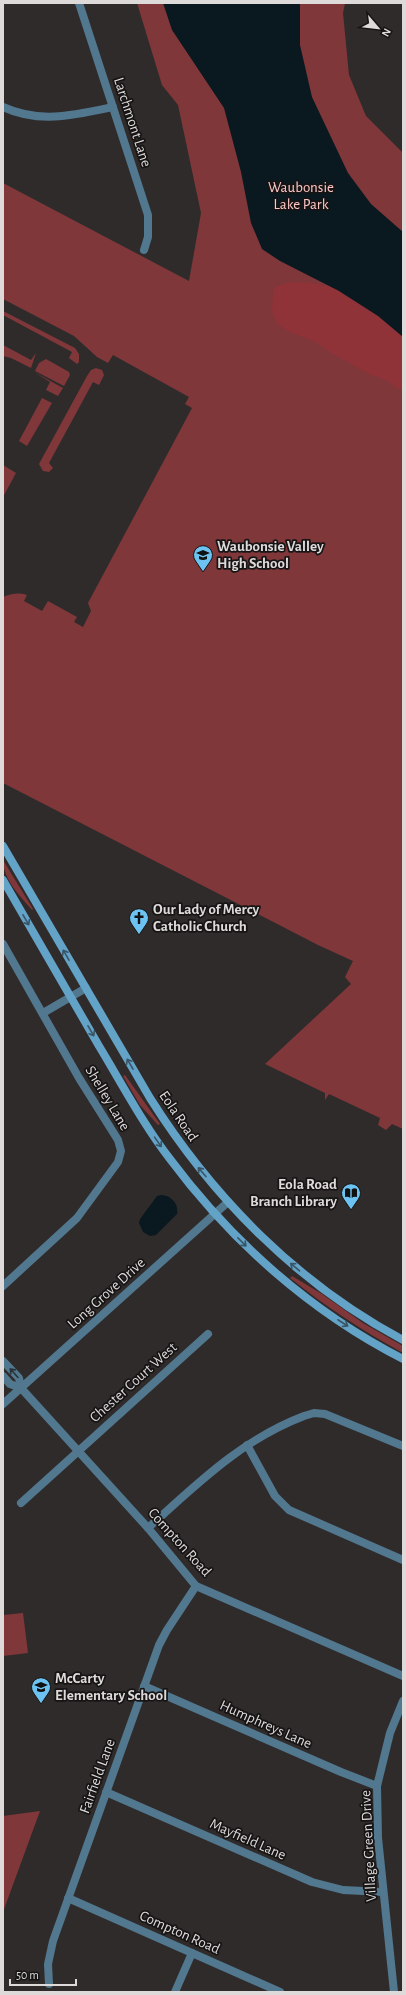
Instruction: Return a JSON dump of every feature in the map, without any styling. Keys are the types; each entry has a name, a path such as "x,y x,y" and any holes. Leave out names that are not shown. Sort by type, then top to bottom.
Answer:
{"main road":[{"name":"Eola Road","path":"3,846 162,1117 189,1155 228,1202 279,1253 304,1274 367,1319 403,1340"},
{"name":"Eola Road","path":"3,880 152,1134 190,1185 215,1214 249,1249 294,1288 365,1338 403,1359"}],"street":[{"name":"Larchmont Lane","path":"79,3 148,215 148,237 144,250"},
{"path":"3,107 28,115 50,118 69,116 113,107"},
{"name":"Shelley Lane","path":"3,944 99,1111 118,1140 121,1152 115,1167 100,1185 77,1218 3,1286"},
{"path":"42,1013 86,988"},
{"name":"Long Grove Drive","path":"3,1404 228,1202"},
{"name":"Chester Court West","path":"20,1503 208,1334"},
{"name":"Compton Road","path":"3,1361 19,1378 21,1388"},
{"name":"Compton Road","path":"3,1376 10,1384 21,1388 148,1528 196,1586 403,1676"},
{"path":"148,1528 216,1467 247,1445 295,1419 314,1413 325,1414 403,1446"},
{"path":"247,1445 275,1496 289,1510 403,1560"},
{"name":"Fairfield Lane","path":"49,1984 49,1953 144,1686 163,1636 196,1586"},
{"name":"Humphreys Lane","path":"144,1686 341,1772 377,1786"},
{"name":"Village Green Drive","path":"394,1992 378,1838 377,1786 390,1733 403,1701"},
{"name":"Mayfield Lane","path":"106,1792 312,1882 343,1890 383,1892"},
{"name":"Compton Road","path":"68,1898 280,1992"},
{"path":"175,1992 192,1953"}],"green space":[{"name":"Waubonsie Valley High School","path":"137,3 345,3 343,13 349,75 366,116 403,153 403,1129 392,1124 386,1130 378,1125 380,1118 329,1094 325,1100 325,1093 265,1064 351,984 345,977 353,961 318,945 3,783 3,597 15,594 27,595 24,601 42,611 48,601 77,617 74,622 83,627 91,611 88,603 192,408 185,404 189,397 113,355 108,363 97,357 74,336 3,299 3,183 189,281 201,213 178,105 162,85"},
{"path":"3,311 75,348 79,354 79,362 77,364 69,358 72,352 3,315"},
{"path":"3,345 31,360 36,353 31,368 11,358 3,356"},
{"path":"46,359 69,372 70,375 64,386 35,371 39,363"},
{"path":"96,368 102,370 104,375 99,385 93,382 49,463 53,468 49,472 43,471 39,464 87,376 91,370"},
{"path":"34,372 63,388 58,396 46,390 50,382"},
{"path":"42,398 52,403 27,446 19,441"},
{"path":"3,465 16,473 3,497"},
{"path":"3,860 33,909 32,910 9,880"},
{"path":"125,1075 160,1124 158,1125 140,1105 123,1076"},
{"path":"292,1276 322,1294 363,1323 403,1346 403,1353 373,1336 331,1308 290,1278"},
{"path":"23,1613 28,1653 3,1656 3,1615"},
{"path":"40,1811 3,1912 3,1816"}],"shaded area":[{"path":"163,3 300,3 300,45 312,97 348,173 371,204 403,232 403,337 378,316 339,291 280,261 262,249 251,223 241,172 224,108 172,30"},
{"path":"291,282 331,286 378,316 402,335 403,392 386,380 371,375 333,354 314,341 288,331 278,324 274,318 272,310 273,292 275,287"},
{"path":"165,1195 174,1201 177,1207 177,1214 156,1235 150,1236 143,1232 139,1223 140,1219 157,1196"}],"place":[{"name":"Waubonsie Valley High School","path":"203,572"},
{"name":"Our Lady of Mercy Catholic Church","path":"139,935"},
{"name":"Eola Road Branch Library","path":"351,1210"},
{"name":"McCarty Elementary School","path":"41,1704"}],"park label":[{"name":"Waubonsie Lake Park","path":"301,196"}]}
